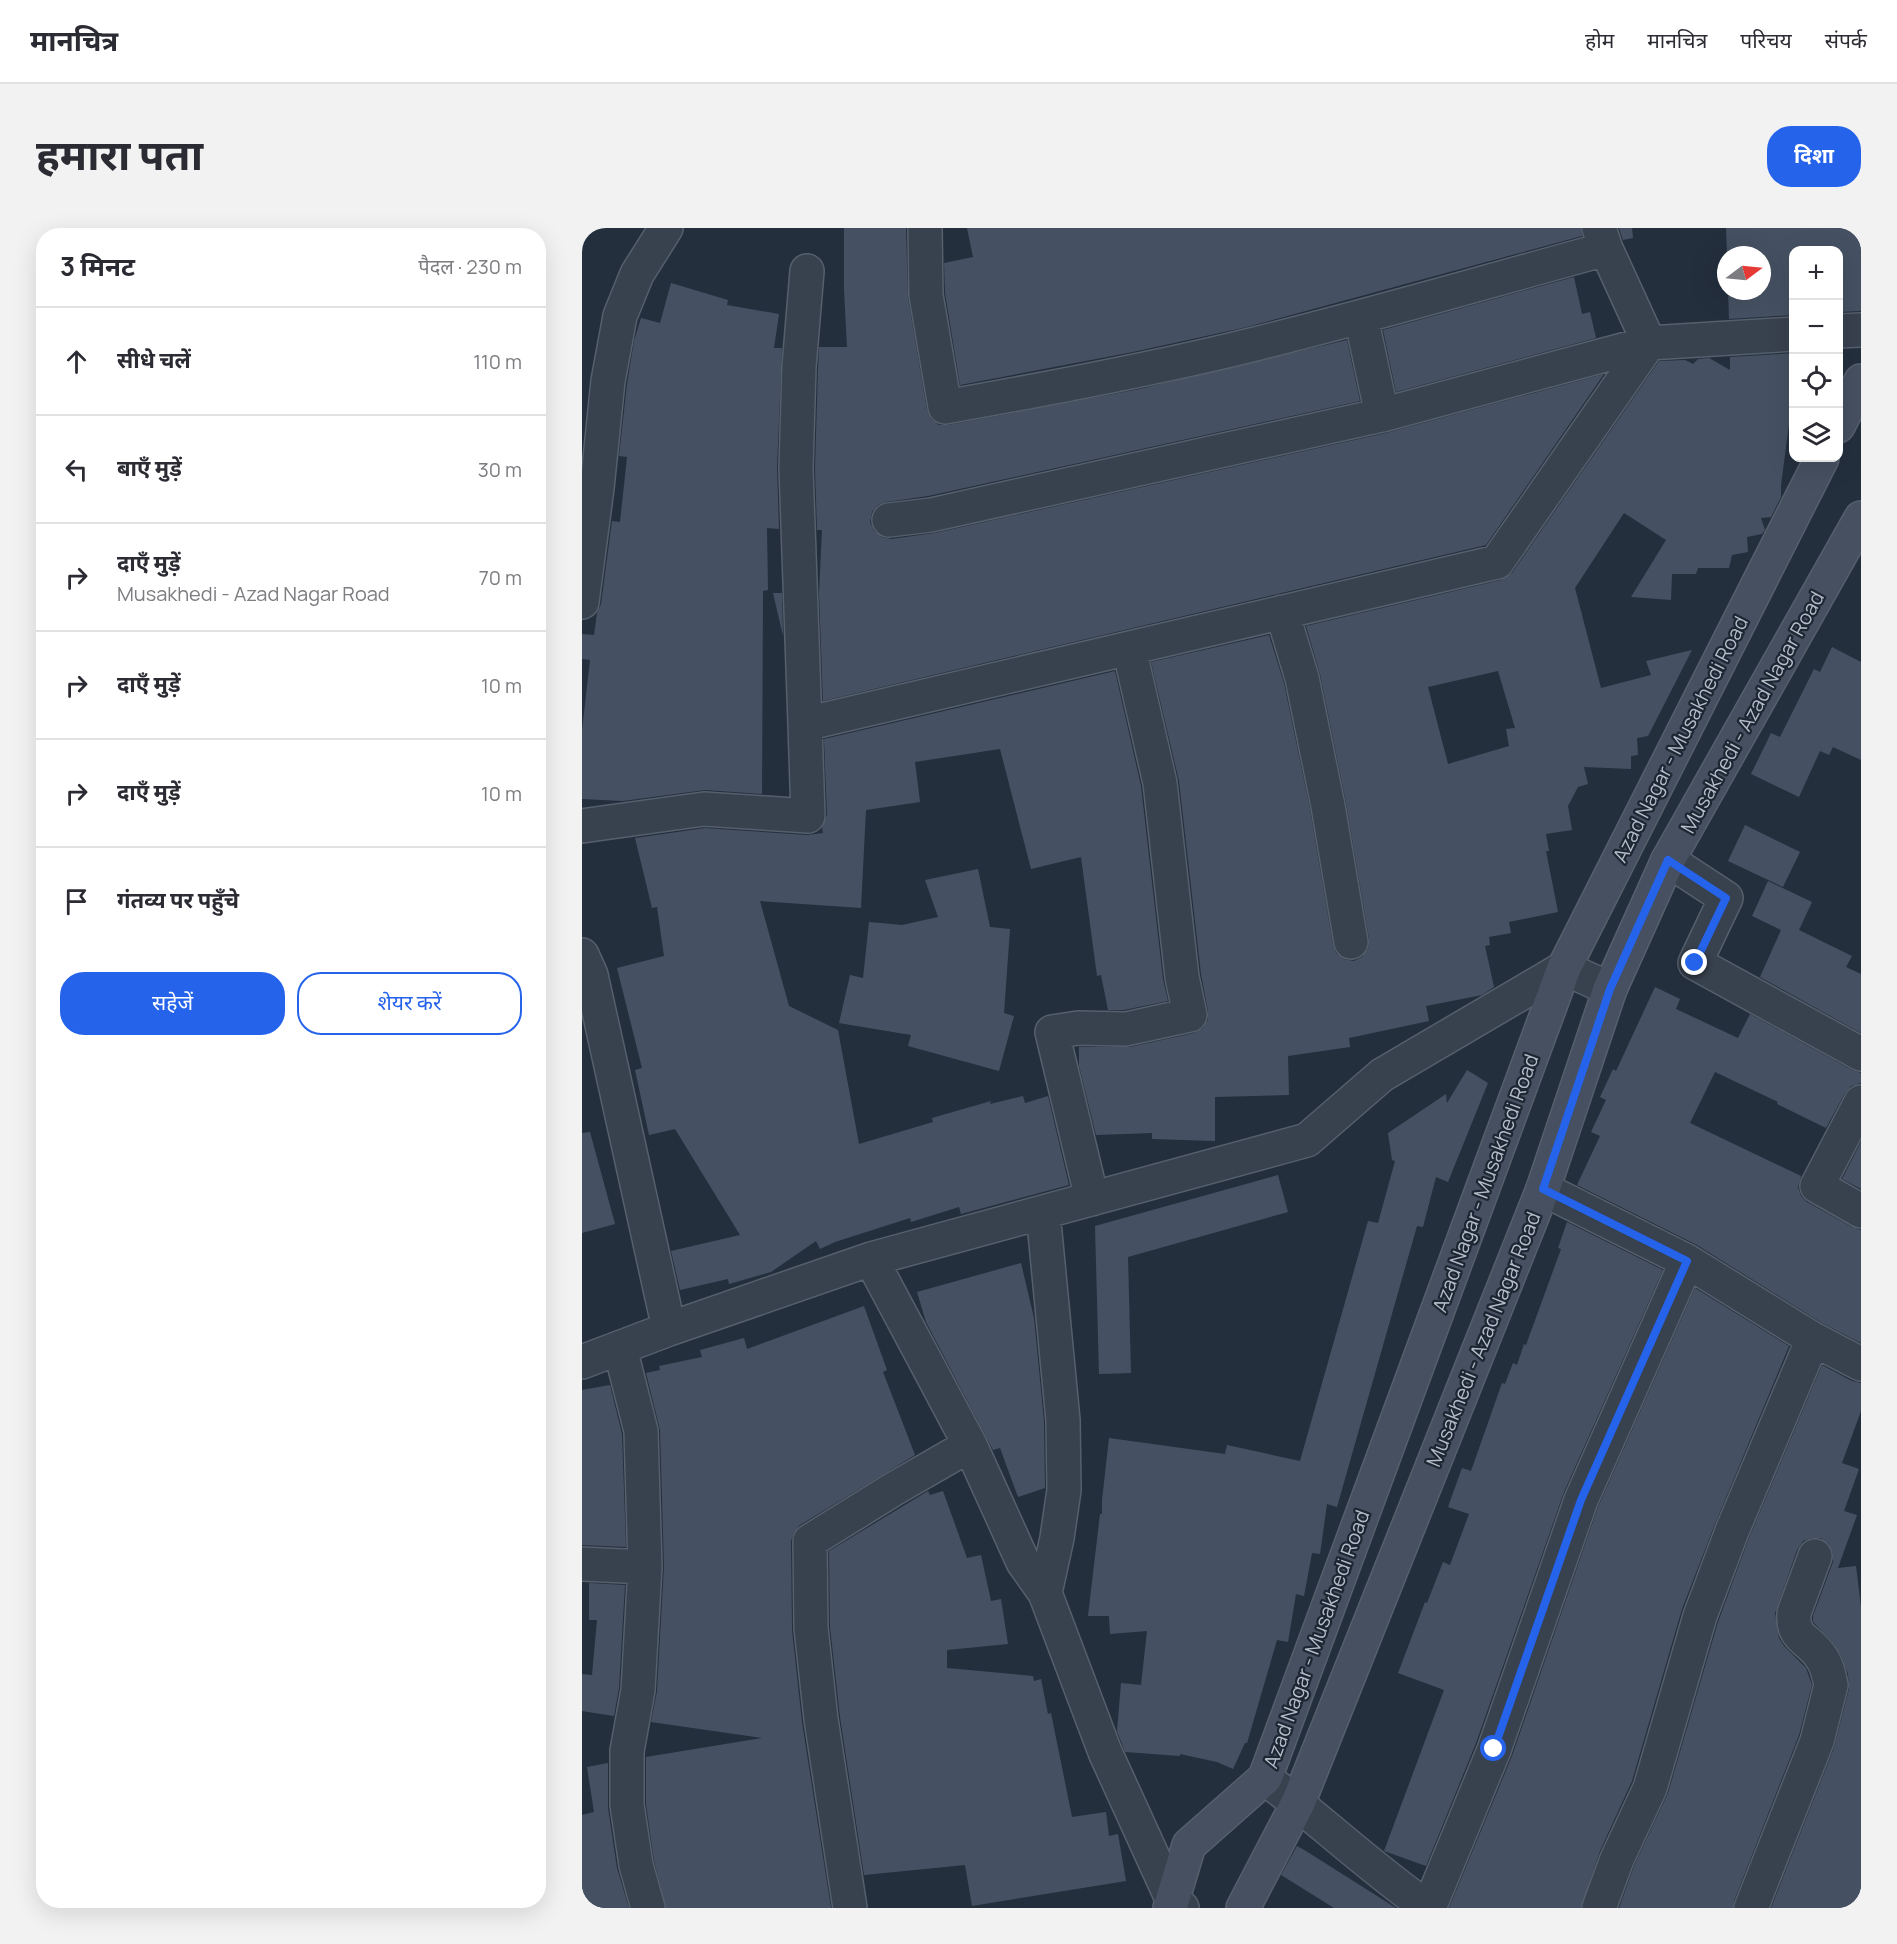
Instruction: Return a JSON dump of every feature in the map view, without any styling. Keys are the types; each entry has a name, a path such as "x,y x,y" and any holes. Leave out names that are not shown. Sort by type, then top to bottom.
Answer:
{"main road":[{"path":"1843,418 1861,381"},
{"name":"Azad Nagar - Musakhedi Road","path":"1175,1905 1189,1845 1265,1778 1564,968 1820,462"},
{"name":"Musakhedi - Azad Nagar Road","path":"1243,1908 1299,1803 1543,1189 1610,989 1668,860 1861,518"}],"street":[{"path":"582,602 608,381 620,316 637,274 666,228"},
{"path":"925,228 926,295 945,407 1127,373 1361,317 1602,238 1649,343"},
{"path":"582,826 704,808 808,816 796,468 807,272"},
{"path":"1361,317 1382,415"},
{"path":"1843,331 1861,330"},
{"path":"889,520 931,515 1382,415 1649,343 1789,334"},
{"path":"805,724 1497,562 1649,343"},
{"path":"1282,612 1302,678 1328,806 1351,942"},
{"path":"1092,1199 1052,1032 1078,1028 1126,1029 1190,1015 1182,977 1160,783 1129,648"},
{"path":"1668,860 1726,898 1695,963 1861,1054"},
{"path":"582,955 591,975 669,1329"},
{"path":"582,1362 669,1329 871,1259 1307,1140 1382,1075 1564,968 1610,989"},
{"path":"1861,1102 1817,1186 1861,1211"},
{"path":"1543,1189 1687,1261 1813,1339 1861,1364"},
{"path":"1043,1212 1063,1420 1064,1478 1057,1538 1045,1593"},
{"path":"871,1259 970,1446 1023,1562 1045,1593 1105,1752 1175,1905"},
{"path":"1265,1778 1299,1803 1397,1898 1429,1908 1494,1749 1581,1500 1687,1261"},
{"path":"1599,1908 1617,1859 1650,1788 1700,1616 1716,1573 1813,1339"},
{"path":"620,1348 641,1431 645,1568 638,1690 627,1751 627,1805 636,1865 648,1908"},
{"path":"850,1908 821,1719 812,1640 810,1541 892,1490 970,1446"},
{"path":"1751,1908 1817,1741 1831,1685 1830,1675 1821,1657 1798,1635 1793,1622 1794,1613 1815,1556"},
{"path":"582,1564 645,1568"}],"building":[{"path":"844,228 906,228 908,298 927,410 931,419 939,425 1140,389 1347,340 1360,401 928,496 886,502 878,505 872,512 870,522 874,531 882,537 891,539 935,533 1386,433 1604,374 1486,545 823,701 819,593 822,530 817,530 815,468 818,368 819,347 847,347"},
{"path":"967,228 1581,228 1582,236 1247,327 1133,352 960,385 945,293 944,263 973,257"},
{"path":"1619,228 1632,228 1633,238 1623,240"},
{"path":"1726,228 1861,228 1861,311 1843,312 1843,246 1789,246 1789,315 1729,319 1728,300 1771,300 1771,246 1727,246"},
{"path":"1574,277 1582,314 1590,312 1596,338 1396,392 1383,330"},
{"path":"671,283 728,300 727,305 779,314 774,348 782,348 777,467 779,529 767,528 768,590 763,591 762,794 705,790 623,801 582,799 582,730 590,660 582,659 582,634 594,635 597,613 601,604 612,521 620,522 627,457 619,456 634,341 641,318 660,323"},
{"path":"1789,353 1789,424 1781,497 1771,517 1761,518 1765,530 1762,534 1747,537 1748,552 1732,555 1729,568 1698,568 1696,574 1672,574 1671,600 1631,597 1666,540 1624,513 1575,588 1601,688 1651,675 1646,661 1692,650 1648,736 1637,738 1638,755 1631,756 1631,769 1584,767 1588,784 1578,787 1568,806 1572,830 1546,834 1549,851 1546,851 1558,912 1509,922 1511,933 1489,937 1490,945 1485,946 1494,987 1482,995 1426,1006 1429,1021 1349,1038 1350,1047 1288,1056 1289,1095 1215,1097 1215,1141 1152,1139 1152,1133 1096,1135 1079,1066 1079,1047 1130,1047 1194,1033 1203,1028 1208,1020 1179,781 1151,662 1269,635 1284,683 1310,809 1333,945 1336,953 1344,959 1354,961 1362,957 1368,949 1369,939 1346,803 1320,674 1306,626 1501,580 1512,573 1659,361 1685,360 1693,364 1698,359 1709,358 1730,370 1730,357","holes":["1498,671 1515,728 1506,729 1509,746 1448,764 1428,687"]},
{"path":"773,593 782,593 783,636"},
{"path":"1832,647 1861,662 1861,760 1833,747 1829,755 1820,751 1799,797 1751,774 1771,733 1780,737 1814,669 1820,672"},
{"path":"1115,671 1141,786 1163,979 1168,1001 1124,1010 1108,1010 1101,975 1097,976 1081,857 1031,869 1000,749 915,762 920,802 866,810 861,908 760,901 789,1006 838,1030 859,1144 933,1122 932,1118 991,1101 990,1104 1023,1096 1025,1103 1048,1096 1069,1185 961,1214 959,1207 911,1222 910,1218 820,1249 816,1241 771,1272 729,1284 728,1279 680,1290 671,1251 740,1235 675,1129 649,1135 635,1070 642,1068 617,968 664,956 657,907 652,908 635,838 705,828 807,835 823,833 822,828 827,815 824,739"},
{"path":"1745,825 1800,852 1783,887 1728,861"},
{"path":"978,869 990,927 1010,929 1004,1013 1014,1016 999,1071 908,1046 911,1035 839,1023 850,975 863,978 869,922 902,925 938,917 925,880"},
{"path":"1768,881 1812,902 1799,930 1852,956 1846,967 1861,974 1861,1033 1760,977 1781,930 1752,916"},
{"path":"1655,987 1680,999 1676,1009 1738,1038 1750,1014 1861,1073 1861,1083 1851,1086 1845,1093 1826,1128 1715,1072 1690,1123 1801,1176 1798,1187 1801,1196 1807,1202 1861,1230 1861,1343 1822,1323 1697,1245 1577,1185 1600,1136 1591,1132 1606,1100 1600,1097 1613,1069 1616,1071"},
{"path":"1467,1070 1488,1083 1448,1182 1436,1177 1423,1227 1417,1226 1337,1507 1327,1504 1320,1554 1312,1553 1304,1596 1296,1594 1288,1642 1277,1640 1247,1743 1233,1769 1217,1762 1180,1754 1180,1756 1125,1752 1117,1731 1121,1683 1141,1685 1147,1631 1110,1634 1109,1616 1088,1616 1100,1514 1102,1514 1109,1438 1225,1454 1227,1445 1300,1461 1368,1221 1378,1223 1395,1161 1392,1160 1388,1133 1446,1094 1447,1103"},
{"path":"590,1132 615,1224 582,1233 582,1133"},
{"path":"1861,1142 1861,1189 1842,1179"},
{"path":"1278,1175 1288,1212 1128,1257 1131,1373 1099,1374 1095,1226"},
{"path":"1567,1222 1663,1270 1564,1492 1476,1743 1426,1866 1384,1851 1444,1690 1398,1673 1425,1602 1427,1603 1443,1562 1450,1565 1469,1514 1448,1507 1462,1468 1471,1471 1502,1383 1505,1384 1513,1363 1517,1365 1524,1344 1526,1345 1561,1249 1558,1248"},
{"path":"1021,1263 1034,1318 1044,1421 1045,1488 1018,1497 1000,1448 993,1450 926,1322 917,1292"},
{"path":"1695,1288 1789,1346 1682,1609 1632,1781 1600,1851 1581,1908 1449,1908 1512,1756 1598,1507"},
{"path":"864,1306 887,1370 883,1372 915,1455 800,1525 791,1541 792,1630 802,1722 831,1908 666,1908 654,1861 646,1804 646,1757 762,1738 651,1722 657,1691 664,1567 660,1430 646,1373 660,1370 659,1366 702,1357 700,1350 744,1338 747,1349"},
{"path":"1822,1365 1852,1381 1861,1383 1861,1411 1842,1463 1859,1469 1844,1511 1857,1515 1838,1568 1856,1566 1861,1607 1861,1908 1771,1908 1834,1748 1849,1689 1848,1674 1841,1655 1831,1640 1813,1622 1813,1616 1833,1562 1833,1553 1829,1544 1821,1538 1812,1538 1803,1541 1797,1550 1775,1613 1779,1638 1806,1668 1812,1685 1799,1735 1733,1908 1619,1908 1634,1866 1668,1793 1718,1622 1749,1538"},
{"path":"610,1385 622,1434 626,1547 582,1545 582,1390"},
{"path":"928,1491 930,1495 943,1491 967,1558 981,1555 991,1601 1001,1599 1008,1644 947,1650 947,1668 1033,1676 1034,1681 1041,1679 1048,1714 1051,1713 1072,1817 1106,1812 1109,1836 1118,1834 1126,1881 972,1906 965,1865 864,1875 840,1717 830,1627 829,1551"},
{"path":"589,1583 625,1585 619,1688 614,1716 582,1711 582,1674 592,1675 597,1620 589,1620"},
{"path":"608,1763 608,1808 617,1868 629,1908 582,1908 582,1815 594,1812 587,1767"},
{"path":"1297,1846 1396,1908 1334,1908 1281,1875"}],"route":[{"path":"1494,1749 1581,1500 1687,1261 1543,1189 1610,989 1668,860 1726,898 1695,963"}]}
